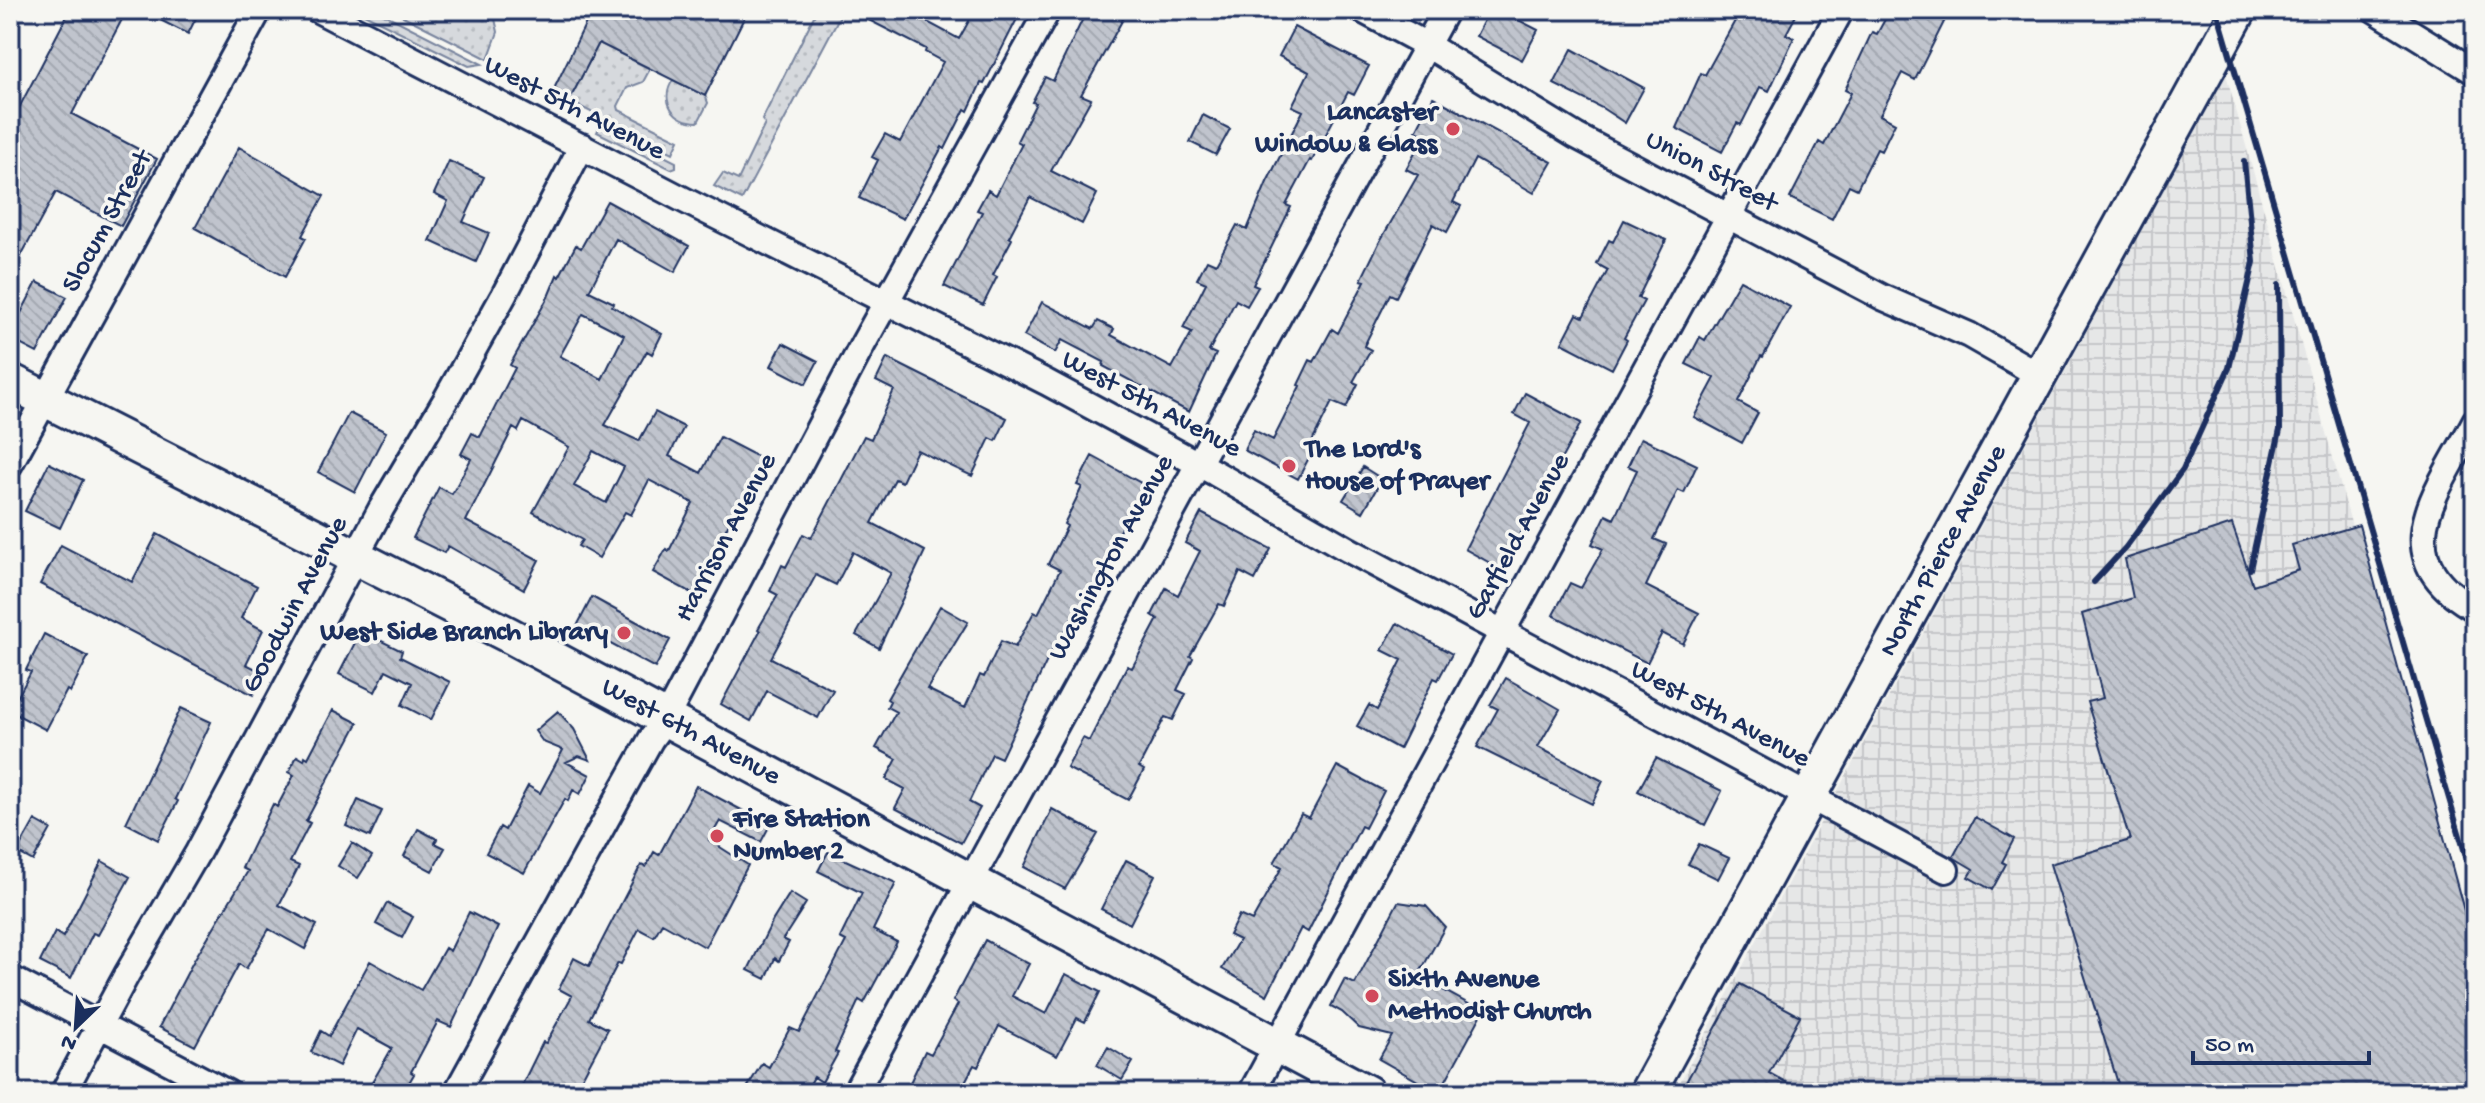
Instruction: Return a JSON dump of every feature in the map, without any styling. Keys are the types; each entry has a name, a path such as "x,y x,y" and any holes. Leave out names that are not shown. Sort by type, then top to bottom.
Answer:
{"street":[{"name":"Slocum Street","path":"10,464 259,10"},
{"name":"West 5th Avenue","path":"318,10 1198,463 1349,550 1946,870"},
{"name":"Harrison Avenue","path":"456,1093 651,739 665,720 886,301 1048,10"},
{"name":"Union Street","path":"1362,10 1427,45 1576,136 1882,297 1969,335 2039,375"},
{"name":"Washington Avenue","path":"855,1093 1446,10"},
{"name":"Garfield Avenue","path":"1251,1093 1841,10"},
{"name":"North Pierce Avenue","path":"1647,1093 2239,10"},
{"path":"2375,10 2475,72"},
{"name":"Goodwin Avenue","path":"63,1093 356,557 504,295 582,146"},
{"name":"West 6th Avenue","path":"10,381 509,635 1367,1093"},
{"path":"2475,421 2428,508 2423,543 2428,565 2440,583 2475,609"},
{"path":"10,978 228,1093"}],"shaded area":[{"path":"356,10 376,10 482,64 469,66"},
{"path":"391,10 493,10 498,32 488,59"},
{"path":"817,10 843,10 742,200 714,186 723,173 738,180 765,124 762,120"},
{"path":"599,43 650,69 643,82 627,88 619,110 679,140 673,153 569,101"},
{"path":"2226,74 2475,968 2475,1093 1674,1093"},
{"path":"673,80 705,95 708,103 698,122 682,118 671,109 668,95"},
{"path":"601,124 676,162 676,167 671,169 597,132"}],"building":[{"path":"70,10 127,10 72,114 157,159 121,226 56,192 10,276 10,125"},
{"path":"140,10 200,10 188,34"},
{"path":"592,10 748,10 705,96 599,43 569,101 552,93"},
{"path":"849,10 905,10 959,39 975,10 999,10 1017,19 984,84 981,83 968,111 965,109 945,149 942,147 903,219 859,198 878,160 872,157 885,134 900,142 943,62 925,52 926,49"},
{"path":"1087,10 1128,10 1081,95 1091,99 1051,171 1097,194 1082,224 1030,197 1009,237 1012,239 993,275 997,277 983,305 944,286 982,212 977,210 988,190 996,195 1022,144 1017,141 1036,103 1032,102 1045,77 1053,81"},
{"path":"1489,10 1499,10 1538,30 1522,60 1476,36"},
{"path":"1741,10 1799,10 1786,34 1794,38 1769,91 1760,87 1741,125 1737,123 1722,152 1676,128 1701,73 1705,75"},
{"path":"1890,10 1937,10 1947,16 1915,80 1902,73 1880,115 1895,123 1881,151 1877,149 1857,189 1849,185 1832,219 1790,198 1819,142 1824,145 1851,93 1845,90 1872,32 1877,34"},
{"path":"1294,27 1369,66 1354,95 1348,92 1286,205 1291,207 1253,285 1258,287 1247,306 1236,300 1209,351 1216,354 1189,412 1062,340 1055,353 1024,336 1042,302 1093,329 1098,321 1114,329 1111,335 1172,368 1192,332 1183,328 1206,283 1197,279 1207,260 1216,264 1237,225 1247,230 1303,111 1292,106 1309,72 1279,56"},
{"path":"1572,49 1644,88 1625,123 1554,84"},
{"path":"1433,97 1552,162 1534,193 1475,159 1453,202 1461,206 1447,232 1433,224 1396,297 1390,294 1364,346 1371,350 1353,382 1358,384 1346,408 1332,402 1298,479 1244,450 1254,430 1273,440 1310,360 1314,362 1332,329 1338,333 1365,281 1361,280 1379,243 1418,175 1406,169 1424,135 1416,131"},
{"path":"1203,115 1230,129 1216,155 1190,142"},
{"path":"239,147 324,196 302,236 306,238 285,277 195,228"},
{"path":"449,161 484,177 463,222 489,233 476,262 430,241 448,201 434,194"},
{"path":"607,201 689,246 675,272 616,239 589,291 662,334 652,354 647,351 605,425 639,441 655,412 684,427 669,456 701,473 720,437 766,461 729,523 693,594 653,572 666,549 669,551 693,503 649,480 631,515 625,512 599,558 578,546 582,540 533,512 569,447 523,421 518,431 513,428 466,521 539,560 524,589 448,546 444,553 413,538 439,487 452,494 471,459 461,454 472,433 480,437 515,368 510,365 557,275 559,277 576,245 581,248","holes":["583,314 624,335 602,379 560,356","593,451 624,467 606,503 574,486"]},
{"path":"1624,220 1666,240 1638,298 1644,301 1612,369 1562,343 1577,314 1583,317 1608,270 1597,264"},
{"path":"1740,280 1790,307 1738,402 1758,413 1742,443 1694,417 1715,378 1686,364 1700,337 1705,340"},
{"path":"37,282 67,297 37,353 10,339 10,334"},
{"path":"783,343 818,361 806,384 771,366"},
{"path":"887,358 1007,418 996,441 990,438 972,476 917,450 902,482 895,479 872,523 925,551 879,648 856,635 891,573 853,552 836,585 816,575 771,658 833,690 818,718 767,691 751,721 721,704 778,595 770,591 782,565 786,567 803,534 811,538 864,436 871,439 894,390 876,381"},
{"path":"1525,393 1581,423 1501,569 1465,549 1530,423 1514,414"},
{"path":"349,413 386,432 355,492 318,472"},
{"path":"1641,438 1697,465 1684,493 1678,490 1654,539 1666,544 1646,586 1699,613 1683,644 1662,633 1647,663 1553,615 1570,583 1581,588 1603,549 1592,544 1606,515 1614,519 1637,470 1628,466"},
{"path":"1092,456 1148,487 1132,515 1128,513 1107,557 1113,560 1098,589 1092,586 1076,620 1072,618 1052,650 1001,758 992,754 969,802 980,808 961,843 895,808 905,789 886,779 897,759 876,748 896,712 887,707 890,701 887,699 940,606 968,622 927,689 965,708 980,675 984,677 1001,641 1015,647 1034,612 1038,614 1060,570 1048,564 1067,526 1064,524 1082,487 1077,485"},
{"path":"49,463 83,480 60,528 25,511"},
{"path":"1363,467 1382,479 1363,512 1343,500"},
{"path":"1201,513 1271,549 1255,580 1240,572 1224,606 1219,604 1190,656 1193,658 1177,690 1186,694 1173,720 1165,717 1139,767 1144,770 1128,800 1067,768 1083,738 1089,741 1127,666 1132,668 1158,619 1152,615 1166,588 1178,595 1200,551 1185,543"},
{"path":"2232,524 2253,585 2299,570 2292,545 2359,525 2475,951 2475,1093 2121,1093 2050,864 2130,840 2087,702 2103,698 2082,614 2133,598 2125,559"},
{"path":"157,534 257,586 241,618 263,630 246,664 264,673 253,695 40,584 61,545 132,582"},
{"name":"West Side Branch Library","path":"592,597 670,640 655,668 577,626"},
{"path":"1397,623 1452,654 1438,680 1434,678 1399,749 1357,726 1369,705 1377,710 1402,660 1382,650"},
{"path":"361,631 402,651 400,657 450,682 431,720 402,705 412,683 386,670 375,692 339,674"},
{"path":"44,634 88,657 46,730 10,711 31,672 26,670"},
{"path":"1506,678 1560,709 1538,747 1603,781 1592,804 1477,747 1498,709 1490,705"},
{"path":"181,708 211,722 158,840 126,823"},
{"path":"333,710 358,723 306,821 310,823 290,862 299,866 279,905 317,925 305,949 269,929 246,969 239,964 195,1046 159,1027 194,960 248,871 242,868 273,804 277,807 294,775 289,772 297,756 304,760 305,756 308,758"},
{"path":"558,711 574,729 590,760 579,756 566,762 590,775 580,794 573,790 568,801 565,799 524,873 486,853 500,827 505,830 528,786 540,793 563,750 543,742 535,731"},
{"path":"1656,758 1722,791 1705,825 1638,791"},
{"path":"1337,766 1384,791 1365,828 1361,826 1308,932 1301,928 1267,995 1222,969 1239,940 1229,935 1239,915 1252,921 1282,867 1274,863 1301,814 1309,818"},
{"path":"696,786 770,825 761,842 720,821 709,840 748,865 705,947 662,923 654,937 639,929 589,1019 608,1029 574,1093 518,1093 543,1042 546,1043 572,996 559,989 574,958 589,966 641,865 646,867 654,852 659,855"},
{"path":"358,800 382,811 370,837 346,826"},
{"path":"1052,809 1098,834 1065,889 1024,867"},
{"path":"1975,817 2014,839 2002,862 2006,864 1992,890 1968,877 1973,869 1953,857"},
{"path":"35,820 51,829 33,861 17,852"},
{"path":"418,829 437,839 435,843 445,848 432,871 404,856"},
{"path":"352,843 372,856 358,878 338,866"},
{"path":"1699,844 1729,858 1718,879 1688,864"},
{"path":"828,852 896,883 873,930 897,942 864,1003 859,1000 835,1052 838,1053 822,1082 814,1077 805,1093 744,1093 762,1063 769,1067 790,1028 799,1032 846,941 840,938 862,893 818,871"},
{"path":"1126,860 1155,875 1130,924 1101,909"},
{"path":"102,861 130,877 98,935 93,933 71,978 40,962 55,932 63,937"},
{"path":"790,893 806,903 783,939 789,942 779,961 775,958 766,979 748,970"},
{"name":"Sixth Avenue Methodist Church","path":"1398,902 1426,906 1445,927 1418,976 1483,1012 1439,1093 1379,1059 1392,1036 1359,1028 1331,1006 1345,979 1355,984"},
{"path":"387,903 413,917 402,938 376,924"},
{"path":"469,912 498,927 451,1027 438,1021 403,1093 366,1093 392,1048 357,1029 339,1066 311,1052 321,1031 329,1036 370,961 421,990 445,948 450,951"},
{"path":"985,940 1029,964 1012,996 1046,1014 1066,974 1100,992 1085,1022 1077,1018 1057,1056 999,1026 978,1067 974,1065 959,1093 905,1093 925,1051 931,1054 958,1004 953,1001"},
{"path":"1740,984 1800,1016 1769,1073 1806,1093 1680,1093"},
{"path":"1108,1047 1133,1062 1122,1080 1097,1065"}],"railway":[{"path":"2217,10 2475,887"},
{"path":"2094,582 2126,547 2183,469 2229,368 2254,262 2244,161"},
{"path":"2250,569 2280,430 2279,285"}],"place":[{"name":"Lancaster Window & Glass","path":"1453,129"},
{"name":"The Lord's House of Prayer","path":"1289,466"},
{"name":"West Side Branch Library","path":"624,633"},
{"name":"Fire Station Number 2","path":"717,836"},
{"name":"Sixth Avenue Methodist Church","path":"1372,996"}]}
